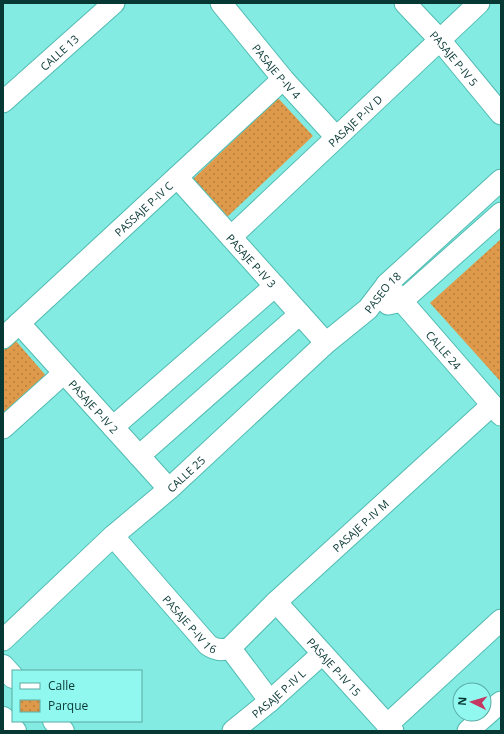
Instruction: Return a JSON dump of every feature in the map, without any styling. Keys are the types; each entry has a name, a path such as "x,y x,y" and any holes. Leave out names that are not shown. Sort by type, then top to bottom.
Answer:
{"main road":[{"path":"3,666 12,676"},
{"path":"3,718 15,731"},
{"path":"55,722 63,731"}],"street":[{"name":"CALLE 13","path":"3,102 114,3"},
{"name":"PASAJE P-IV 4","path":"222,3 283,79 336,137"},
{"name":"PASAJE P-IV 5","path":"405,3 439,39 501,114"},
{"name":"PASAJE P-IV D","path":"231,237 439,39 479,3"},
{"name":"PASSAJE P-IV C","path":"3,338 283,79"},
{"name":"PASAJE P-IV 3","path":"177,177 326,343"},
{"name":"PASEO 18","path":"368,309 387,284 501,180"},
{"name":"PASEO 18","path":"368,309 402,301 501,213"},
{"name":"CALLE 24","path":"387,284 497,410"},
{"path":"113,427 275,286"},
{"name":"CALLE 25","path":"3,640 113,536 169,489 326,343 368,309"},
{"path":"139,456 300,314"},
{"name":"PASAJE P-IV 2","path":"19,323 169,489"},
{"path":"4,426 64,373"},
{"name":"PASAJE P-IV M","path":"230,648 276,602 497,410"},
{"name":"PASAJE P-IV 16","path":"113,536 208,645 218,650 230,648 270,701"},
{"name":"PASAJE P-IV 15","path":"276,602 390,728"},
{"path":"390,728 501,620"},
{"name":"PASAJE P-IV L","path":"233,731 270,701 322,654"},
{"path":"468,731 501,702"}],"green space":[{"path":"278,98 313,136 226,218 191,181"},
{"path":"501,239 501,382 430,303"},
{"path":"15,340 48,378 8,416 3,410 3,351"}]}
